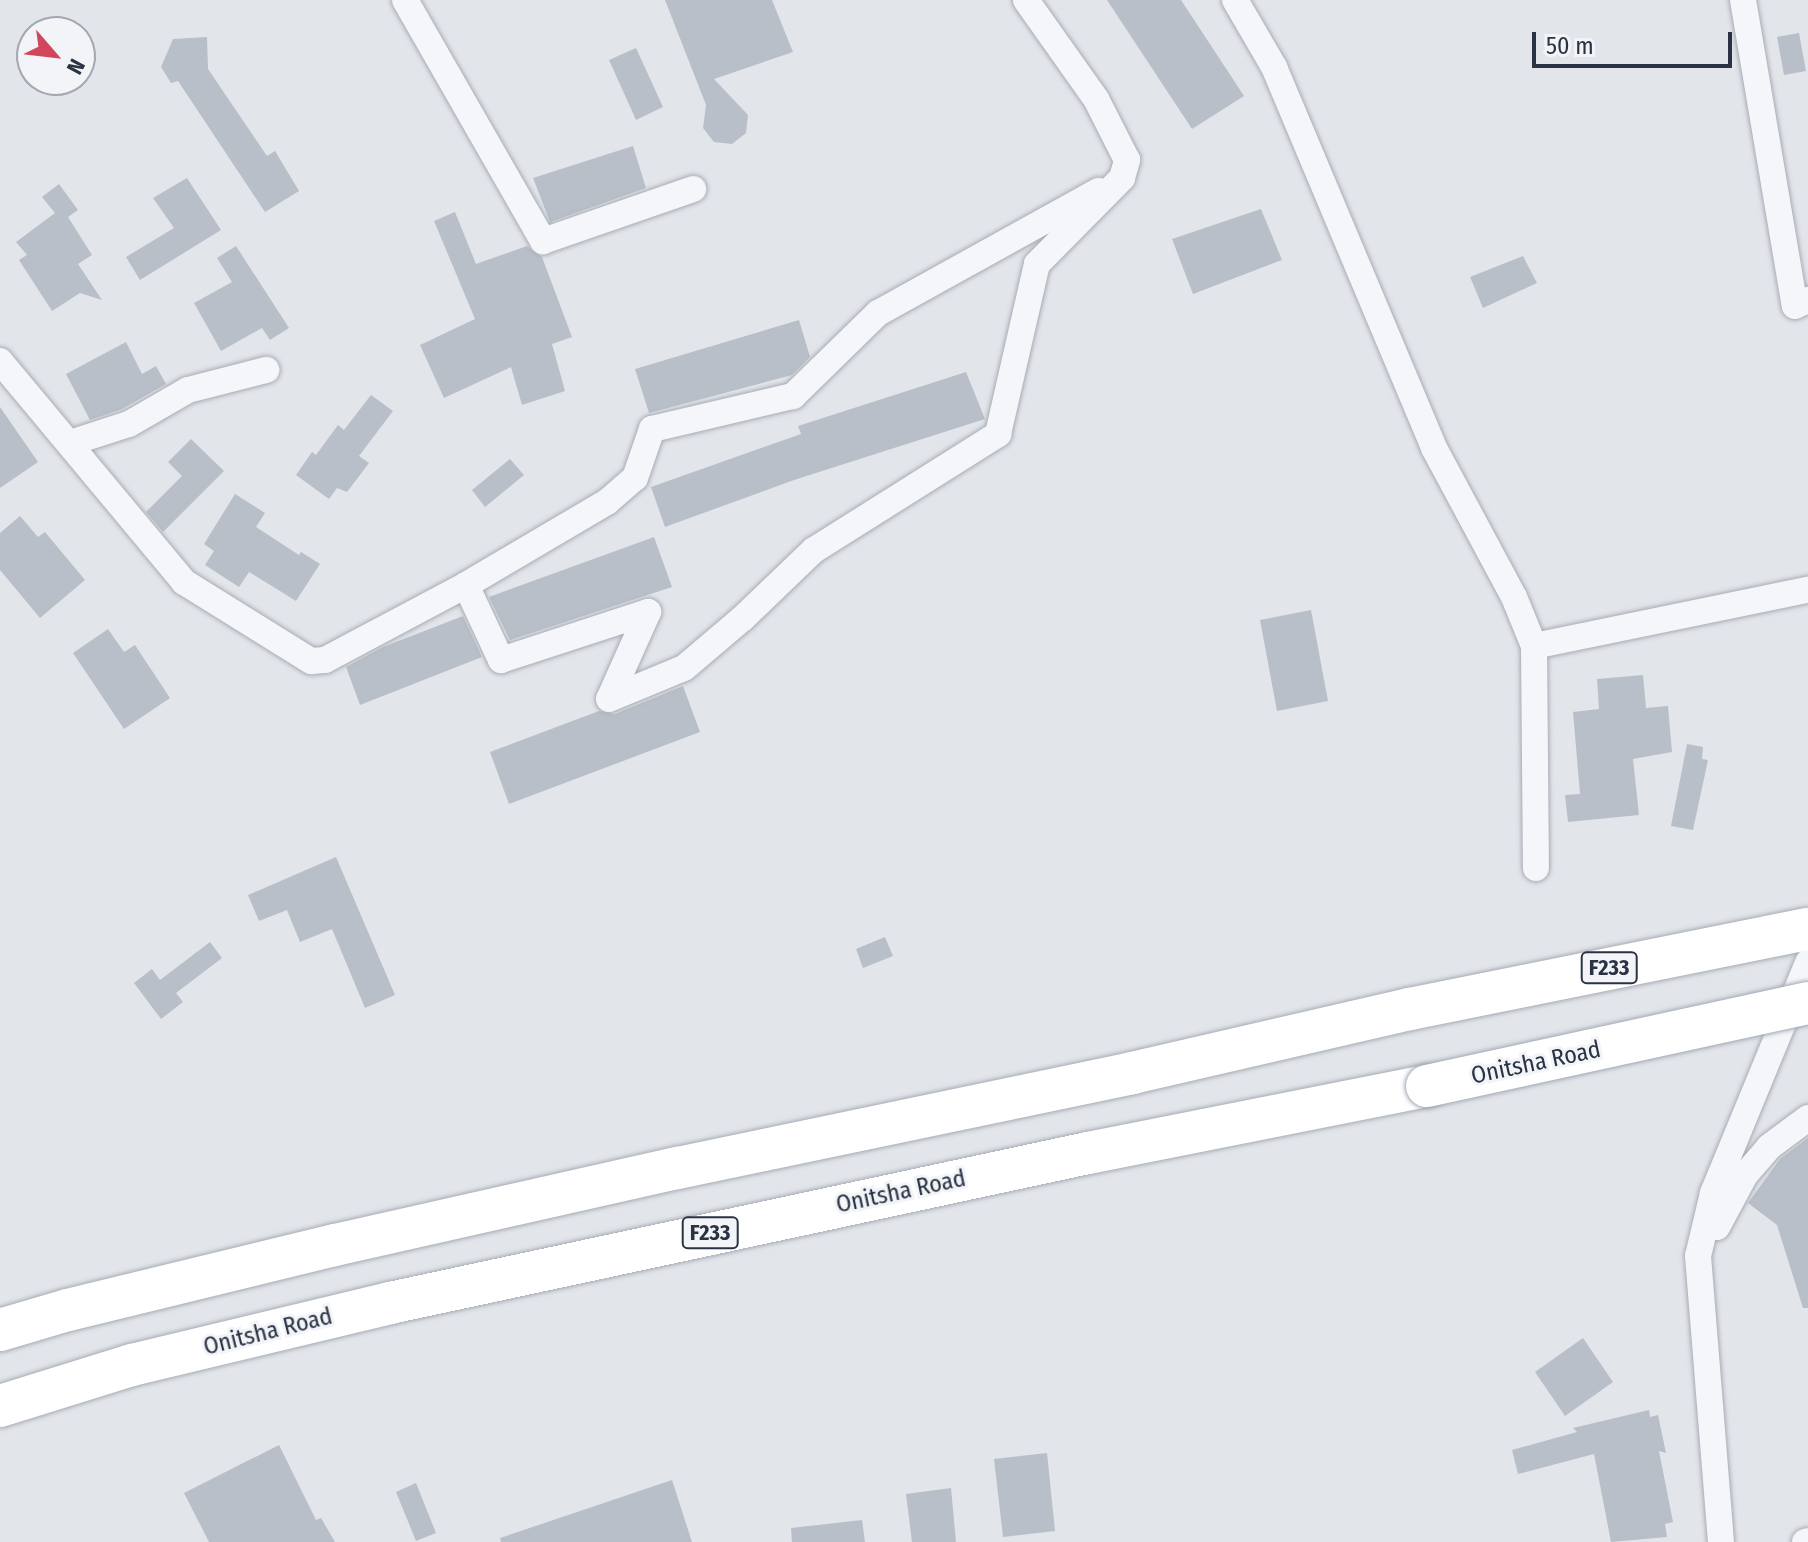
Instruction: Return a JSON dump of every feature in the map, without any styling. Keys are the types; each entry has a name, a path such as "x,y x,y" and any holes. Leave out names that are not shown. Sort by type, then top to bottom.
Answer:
{"main road":[{"name":"F233","path":"0,1330 68,1310 335,1245 678,1168 1132,1073 1410,1009 1808,929"},
{"name":"Onitsha Road","path":"0,1406 132,1365 479,1283 1088,1153 1427,1086 1808,1003"}],"street":[{"path":"405,0 543,241 693,189"},
{"path":"466,585 501,660 648,612 609,699 684,668 743,618 814,550 998,434 1037,264 1122,178 1127,160 1096,99 1026,0"},
{"path":"1235,0 1274,67 1434,448 1514,597 1534,646 1536,868"},
{"path":"1743,0 1795,306 1808,300"},
{"path":"0,361 184,582 311,661 325,660 466,585 617,494 635,478 652,429 793,396 878,313 1122,178"},
{"path":"70,443 129,424 188,390 266,370"},
{"path":"1534,646 1808,590"},
{"path":"1721,1542 1698,1256 1713,1193 1808,962"},
{"path":"1698,1256 1722,1220 1730,1197 1745,1175 1769,1147 1808,1118"}],"building":[{"path":"665,0 772,0 793,52 714,79 748,115 746,133 732,144 714,142 703,128 706,105"},
{"path":"1107,0 1181,0 1244,96 1192,129"},
{"path":"1799,33 1806,71 1784,75 1777,37"},
{"path":"207,37 208,69 267,156 275,151 299,191 265,212 178,81 171,83 161,67 173,39"},
{"path":"636,48 663,107 636,120 609,60"},
{"path":"633,146 646,188 550,222 533,178"},
{"path":"187,178 221,230 140,280 126,257 174,228 153,198"},
{"path":"59,184 78,210 68,217 92,255 78,264 102,300 80,293 52,311 19,260 27,255 16,242 55,213 42,197"},
{"path":"1261,209 1282,260 1193,294 1172,239"},
{"path":"455,212 476,264 527,246 542,257 572,337 552,344 565,391 522,405 511,367 444,398 420,345 475,319 434,221"},
{"path":"236,246 289,328 270,340 262,328 221,351 194,303 232,282 217,258"},
{"path":"1523,256 1537,283 1483,308 1470,277"},
{"path":"799,320 810,357 792,375 649,413 635,369"},
{"path":"126,342 142,374 156,366 166,384 122,409 90,420 66,374"},
{"path":"966,372 985,419 794,480 665,527 651,487 801,434 798,426"},
{"path":"371,395 393,411 359,456 369,463 347,492 337,488 329,499 296,475 312,452 316,455 338,425 344,430"},
{"path":"0,407 38,462 0,488"},
{"path":"191,439 224,471 163,532 146,512 182,476 168,462"},
{"path":"510,459 524,475 485,507 472,490"},
{"path":"235,494 265,513 256,527 299,555 301,552 320,564 296,601 249,572 239,587 205,565 214,551 204,544"},
{"path":"20,516 38,537 45,532 85,580 40,618 0,570 0,533"},
{"path":"654,537 672,587 510,640 489,597"},
{"path":"1311,610 1328,701 1277,711 1260,620"},
{"path":"463,616 482,657 360,705 346,667 383,647"},
{"path":"108,629 124,652 135,645 170,698 124,729 73,653"},
{"path":"1643,675 1646,708 1668,706 1672,752 1633,759 1639,815 1568,822 1565,795 1580,794 1573,712 1599,709 1597,679"},
{"path":"683,686 700,732 509,804 490,752 599,711 615,714"},
{"path":"1687,744 1703,747 1702,759 1708,760 1693,830 1671,826"},
{"path":"336,857 395,995 365,1008 332,929 300,942 287,910 259,921 248,895"},
{"path":"885,937 893,956 863,968 856,949"},
{"path":"210,942 222,958 176,993 183,1002 161,1019 134,983 152,969 160,980"},
{"path":"1808,1138 1808,1308 1803,1308 1777,1225 1748,1203 1780,1159"},
{"path":"1583,1338 1613,1382 1565,1416 1535,1372"},
{"path":"1649,1410 1650,1417 1658,1415 1666,1453 1659,1451 1673,1522 1665,1524 1667,1537 1611,1542 1594,1454 1518,1474 1512,1450 1577,1432 1573,1428"},
{"path":"279,1445 316,1520 321,1518 335,1542 209,1542 184,1493"},
{"path":"1047,1453 1055,1531 1003,1537 994,1459"},
{"path":"672,1480 692,1542 501,1542 500,1538"},
{"path":"416,1483 436,1533 416,1541 396,1492"},
{"path":"951,1488 956,1542 912,1542 906,1494"},
{"path":"862,1520 865,1542 792,1542 791,1528"}]}
